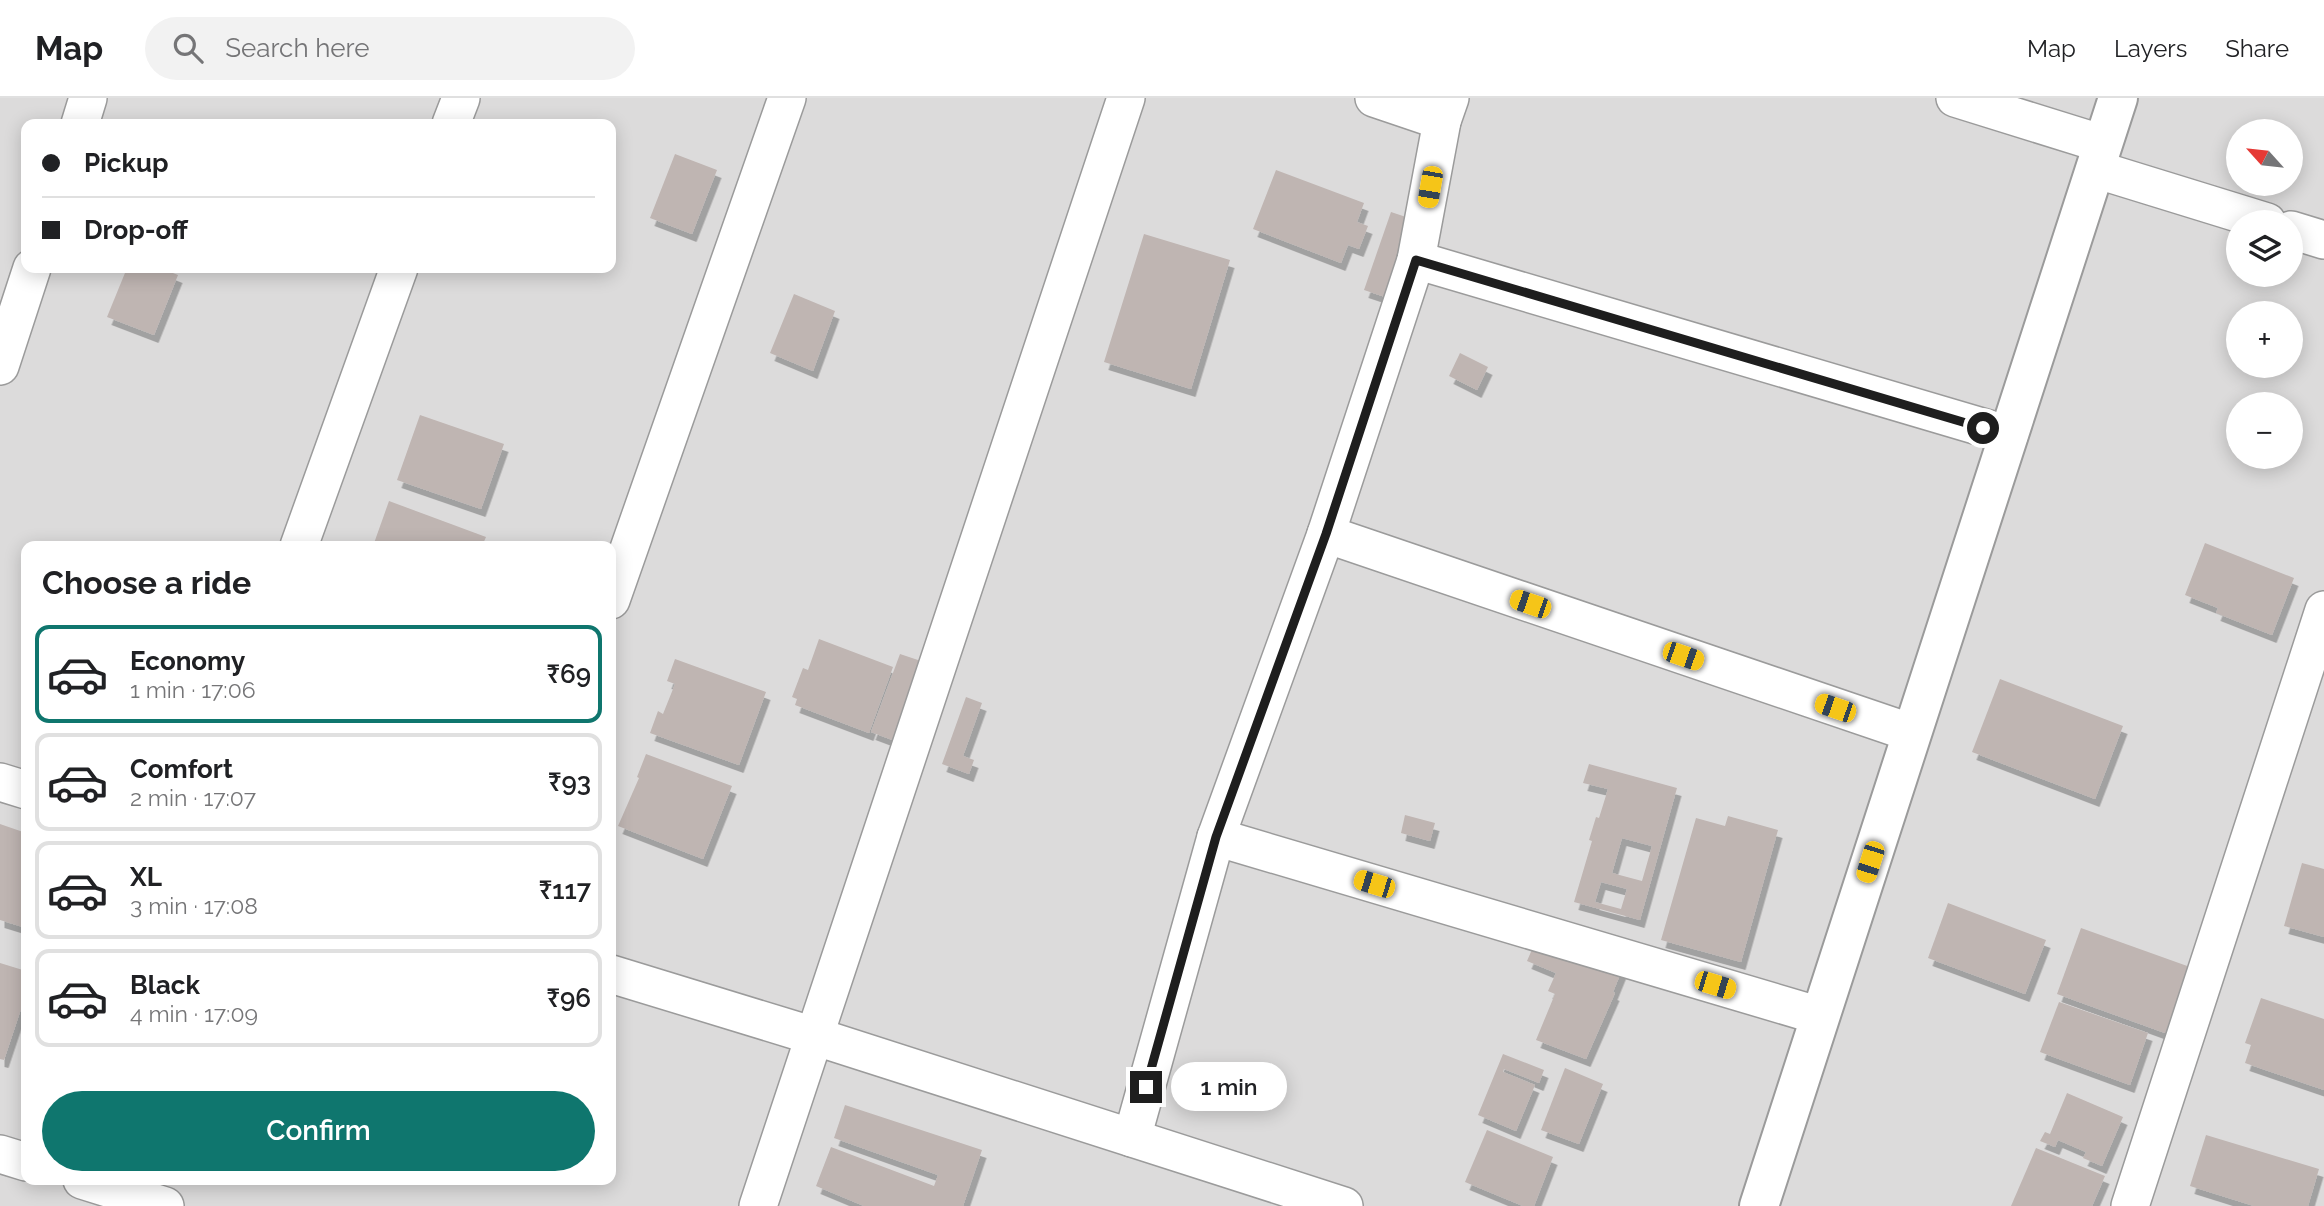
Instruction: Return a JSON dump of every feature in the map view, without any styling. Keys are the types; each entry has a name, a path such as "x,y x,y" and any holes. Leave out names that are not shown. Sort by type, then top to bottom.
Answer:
{"street":[{"path":"82,119 89,98"},
{"path":"453,119 461,98"},
{"path":"616,586 788,98"},
{"path":"758,1206 1126,98"},
{"path":"1132,1138 1216,837 1326,534 1416,260 1446,110 1374,98"},
{"path":"1955,98 2236,210"},
{"path":"1759,1206 2118,98"},
{"path":"2303,234 2324,240"},
{"path":"1416,260 2009,435"},
{"path":"0,366 30,273"},
{"path":"301,541 397,273"},
{"path":"1326,534 1912,733"},
{"path":"2130,1206 2324,610"},
{"path":"0,782 21,788"},
{"path":"1216,837 1821,1016"},
{"path":"616,976 814,1036 1344,1206"},
{"path":"0,1154 21,1160"},
{"path":"98,1185 166,1206"}],"shaded area":[{"path":"0,98 2324,98 2324,1206 0,1206"}],"building":[{"path":"675,154 717,170 692,234 650,218"},
{"path":"1276,170 1364,203 1357,222 1368,226 1359,249 1348,245 1341,263 1253,229"},
{"path":"1391,212 1421,222 1394,300 1364,290"},
{"path":"1144,234 1230,260 1191,389 1104,362"},
{"path":"125,273 178,275 154,335 107,317"},
{"path":"794,294 835,311 813,371 770,353"},
{"path":"1460,353 1488,367 1477,390 1449,376"},
{"path":"420,415 504,444 481,509 397,480"},
{"path":"389,501 486,537 484,541 375,541"},
{"path":"2205,543 2294,578 2272,635 2216,613 2218,608 2185,595"},
{"path":"819,639 893,667 869,733 795,705 797,699 792,697 803,668 808,670"},
{"path":"900,654 924,662 895,741 871,732"},
{"path":"675,659 766,692 739,765 650,733 658,711 663,714 675,684 667,681"},
{"path":"2000,679 2123,726 2095,799 1972,752"},
{"path":"966,697 982,703 963,756 974,760 969,774 942,764"},
{"path":"646,754 732,786 703,859 618,826 639,778 637,777"},
{"path":"1589,764 1677,788 1640,920 1574,902 1592,841 1589,840 1608,789 1583,783","holes":["1622,838 1652,846 1642,881 1612,873","1601,882 1627,889 1621,909 1595,902"]},
{"path":"1405,815 1435,823 1430,841 1401,833"},
{"path":"1728,816 1778,830 1741,962 1661,940 1696,818 1725,826"},
{"path":"0,824 21,831 21,926 0,920"},
{"path":"2302,863 2324,869 2324,937 2284,926"},
{"path":"1948,903 2046,940 2025,994 1928,958"},
{"path":"2081,928 2190,967 2165,1033 2057,994"},
{"path":"1540,931 1624,965 1613,992 1615,993 1586,1059 1536,1040 1555,994 1548,991 1556,973 1527,961"},
{"path":"0,963 21,969 21,1009 4,1060 0,1059"},
{"path":"2261,998 2324,1019 2324,1090 2245,1063 2251,1045 2245,1043"},
{"path":"2059,1002 2148,1033 2130,1085 2040,1052"},
{"path":"1503,1054 1544,1070 1539,1083 1504,1069 1503,1072 1535,1085 1516,1131 1478,1115"},
{"path":"1565,1068 1603,1084 1579,1144 1541,1130"},
{"path":"2067,1093 2123,1117 2102,1166 2083,1158 2086,1152 2058,1140 2055,1147 2040,1141 2045,1132 2050,1134"},
{"path":"845,1105 982,1150 963,1206 864,1206 816,1186 831,1147 934,1186 938,1175 834,1138"},
{"path":"1487,1130 1553,1157 1534,1206 1523,1206 1465,1182"},
{"path":"2206,1135 2319,1169 2308,1206 2254,1206 2190,1186"},
{"path":"2036,1148 2105,1176 2092,1206 2011,1206"}],"route":[{"path":"1146,1087 1216,837 1326,534 1416,260 1983,428"}]}
